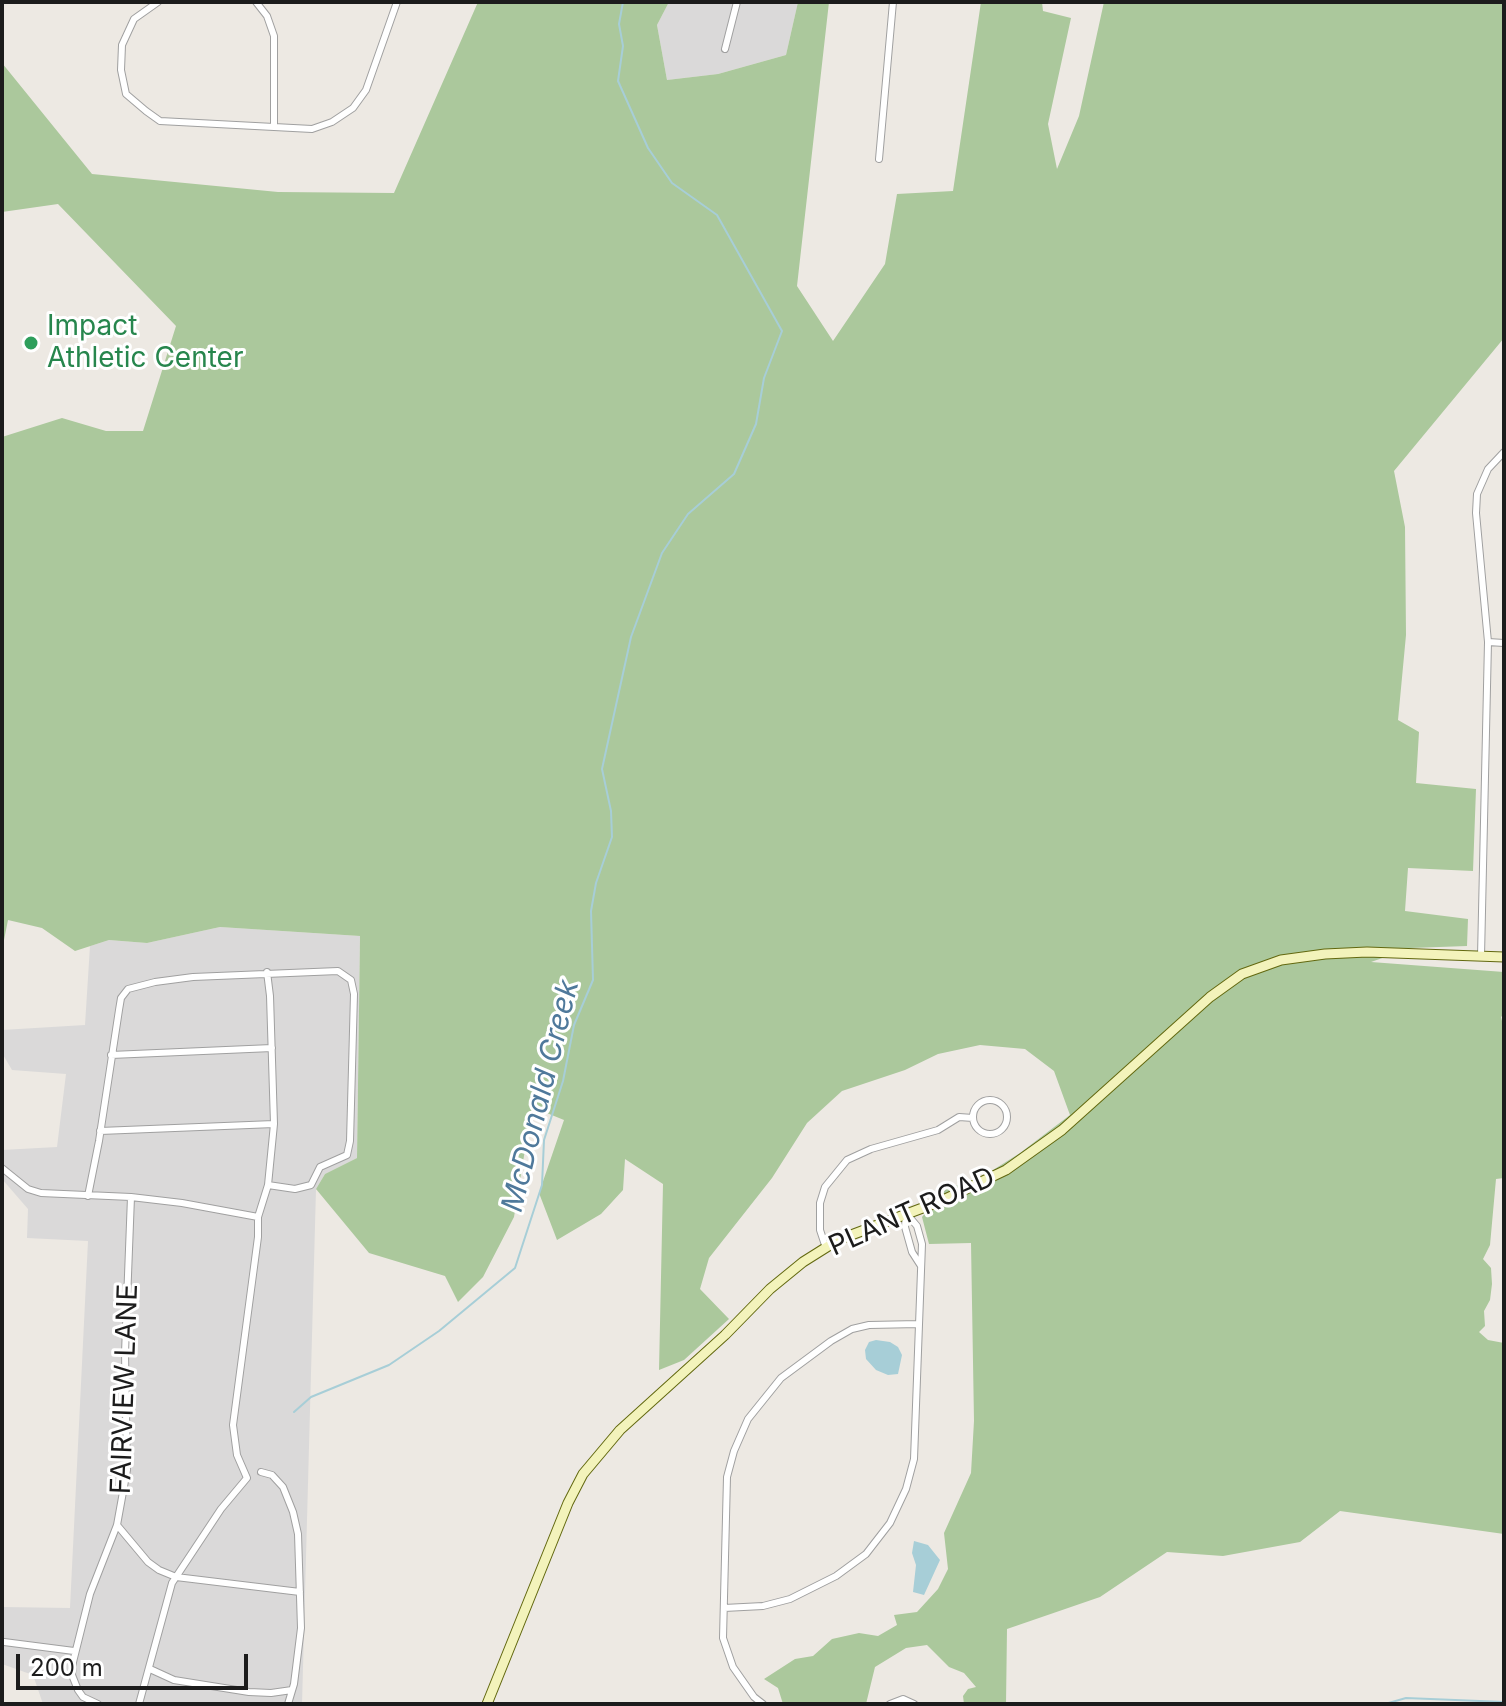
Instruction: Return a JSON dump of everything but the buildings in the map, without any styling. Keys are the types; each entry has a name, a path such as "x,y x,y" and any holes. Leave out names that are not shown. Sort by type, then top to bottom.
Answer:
{"street":[{"path":"158,2 134,19 122,45 121,70 126,94 160,121 312,129 332,122 353,108 366,90 397,2"},
{"path":"256,2 267,16 274,36 274,127"},
{"path":"725,49 737,2"},
{"path":"879,159 893,2"},
{"path":"1481,956 1488,642 1476,513 1477,494 1488,469 1504,452"},
{"path":"1488,642 1504,643"},
{"name":"PLANT ROAD","path":"487,1704 568,1503 583,1474 620,1430 725,1335 770,1289 838,1240 975,1186 1006,1170 1062,1130 1210,997 1242,974 1281,960 1325,954 1367,952 1504,957"},
{"path":"88,1196 121,998 128,989 193,977 338,971 351,980 354,994 347,1155 320,1167 311,1185 295,1189 268,1185"},
{"path":"139,1704 176,1577 233,1492 247,1478 237,1455 233,1425 258,1217 268,1185 274,1124 267,972"},
{"path":"111,1055 272,1048"},
{"path":"985,1100 997,1101 1007,1114 1005,1125 992,1133 977,1128 973,1118 976,1107 985,1100"},
{"path":"826,1248 820,1230 820,1203 825,1187 847,1160 871,1149 938,1130 959,1117 973,1118"},
{"path":"100,1131 274,1124"},
{"path":"2,1168 28,1189 41,1193 131,1197 258,1217"},
{"name":"FAIRVIEW LANE","path":"98,1704 83,1697 72,1675 74,1651 100,1567 117,1525 127,1470 125,1353 131,1197"},
{"path":"906,1213 905,1227 912,1252 921,1266"},
{"path":"724,1608 776,1603 836,1576 866,1554 890,1523 906,1489 914,1459 922,1244 917,1226 906,1213"},
{"path":"763,1704 754,1697 733,1667 723,1638 727,1477 734,1451 748,1419 781,1378 831,1341 852,1329 869,1325 919,1324"},
{"path":"261,1472 278,1480 293,1512 298,1534 301,1628 288,1704"},
{"path":"117,1525 148,1562 176,1577 300,1592"},
{"path":"4,1642 74,1651"},
{"path":"150,1669 174,1680 219,1687 271,1693 292,1690"},
{"path":"890,1704 903,1699 914,1704"}],"shaded area":[{"path":"669,2 798,2 786,55 718,74 667,80 657,25"},
{"path":"220,927 360,936 357,1158 325,1174 316,1189 302,1704 43,1704 33,1675 2,1664 3,1607 70,1608 88,1241 27,1238 28,1209 2,1179 2,1150 57,1147 66,1074 12,1070 2,1053 2,1030 85,1025 90,946 109,940 147,943"}],"green space":[{"path":"478,2 669,2 657,25 667,80 718,74 786,55 798,2 829,2 797,286 833,341 885,264 897,194 953,191 981,2 1042,2 1043,11 1071,18 1048,124 1057,169 1079,116 1104,2 1504,2 1504,338 1394,471 1405,527 1406,635 1398,720 1419,732 1416,783 1476,789 1473,871 1408,868 1405,911 1468,919 1467,946 1411,948 1371,962 1504,972 1504,1014 1501,1017 1504,1029 1504,1178 1496,1179 1490,1245 1483,1259 1491,1268 1492,1284 1490,1300 1484,1311 1485,1326 1479,1332 1488,1340 1504,1343 1504,1534 1340,1511 1300,1542 1223,1556 1167,1552 1100,1597 1007,1629 1006,1704 964,1704 963,1696 968,1689 976,1687 964,1673 949,1667 927,1645 906,1648 875,1667 866,1704 783,1704 778,1688 764,1679 795,1659 813,1656 832,1639 859,1633 878,1636 897,1625 894,1615 917,1612 938,1589 948,1569 944,1533 971,1473 974,1421 971,1243 929,1244 922,1217 946,1189 982,1177 1070,1115 1054,1071 1025,1049 980,1045 938,1054 905,1070 842,1091 807,1123 772,1178 709,1258 700,1289 729,1319 684,1360 659,1370 663,1184 625,1159 623,1190 601,1214 557,1240 539,1193 564,1120 532,1107 514,1217 483,1277 458,1302 445,1276 369,1253 316,1189 325,1174 357,1158 360,936 220,927 147,943 109,940 75,951 42,928 8,920 2,950 2,437 62,418 106,431 143,431 176,326 58,204 2,212 2,63 92,174 278,192 394,193"}],"water":[{"path":"876,1340 898,1347 902,1355 898,1374 888,1375 876,1370 866,1359 865,1350 869,1342"},
{"path":"914,1541 928,1545 940,1560 924,1595 913,1592 916,1565 912,1553"}],"waterway":[{"name":"McDonald Creek","path":"294,1412 311,1397 389,1365 439,1331 515,1268 542,1185 544,1140 563,1081 574,1025 593,980 591,911 596,883 612,837 611,811 602,769 631,637 662,553 688,514 734,474 756,424 764,378 782,331 717,215 672,183 648,148 618,81 623,46 619,24 623,2"},
{"path":"1385,1704 1406,1698 1504,1702"}],"place":[{"name":"Impact Athletic Center","path":"31,343"}]}
